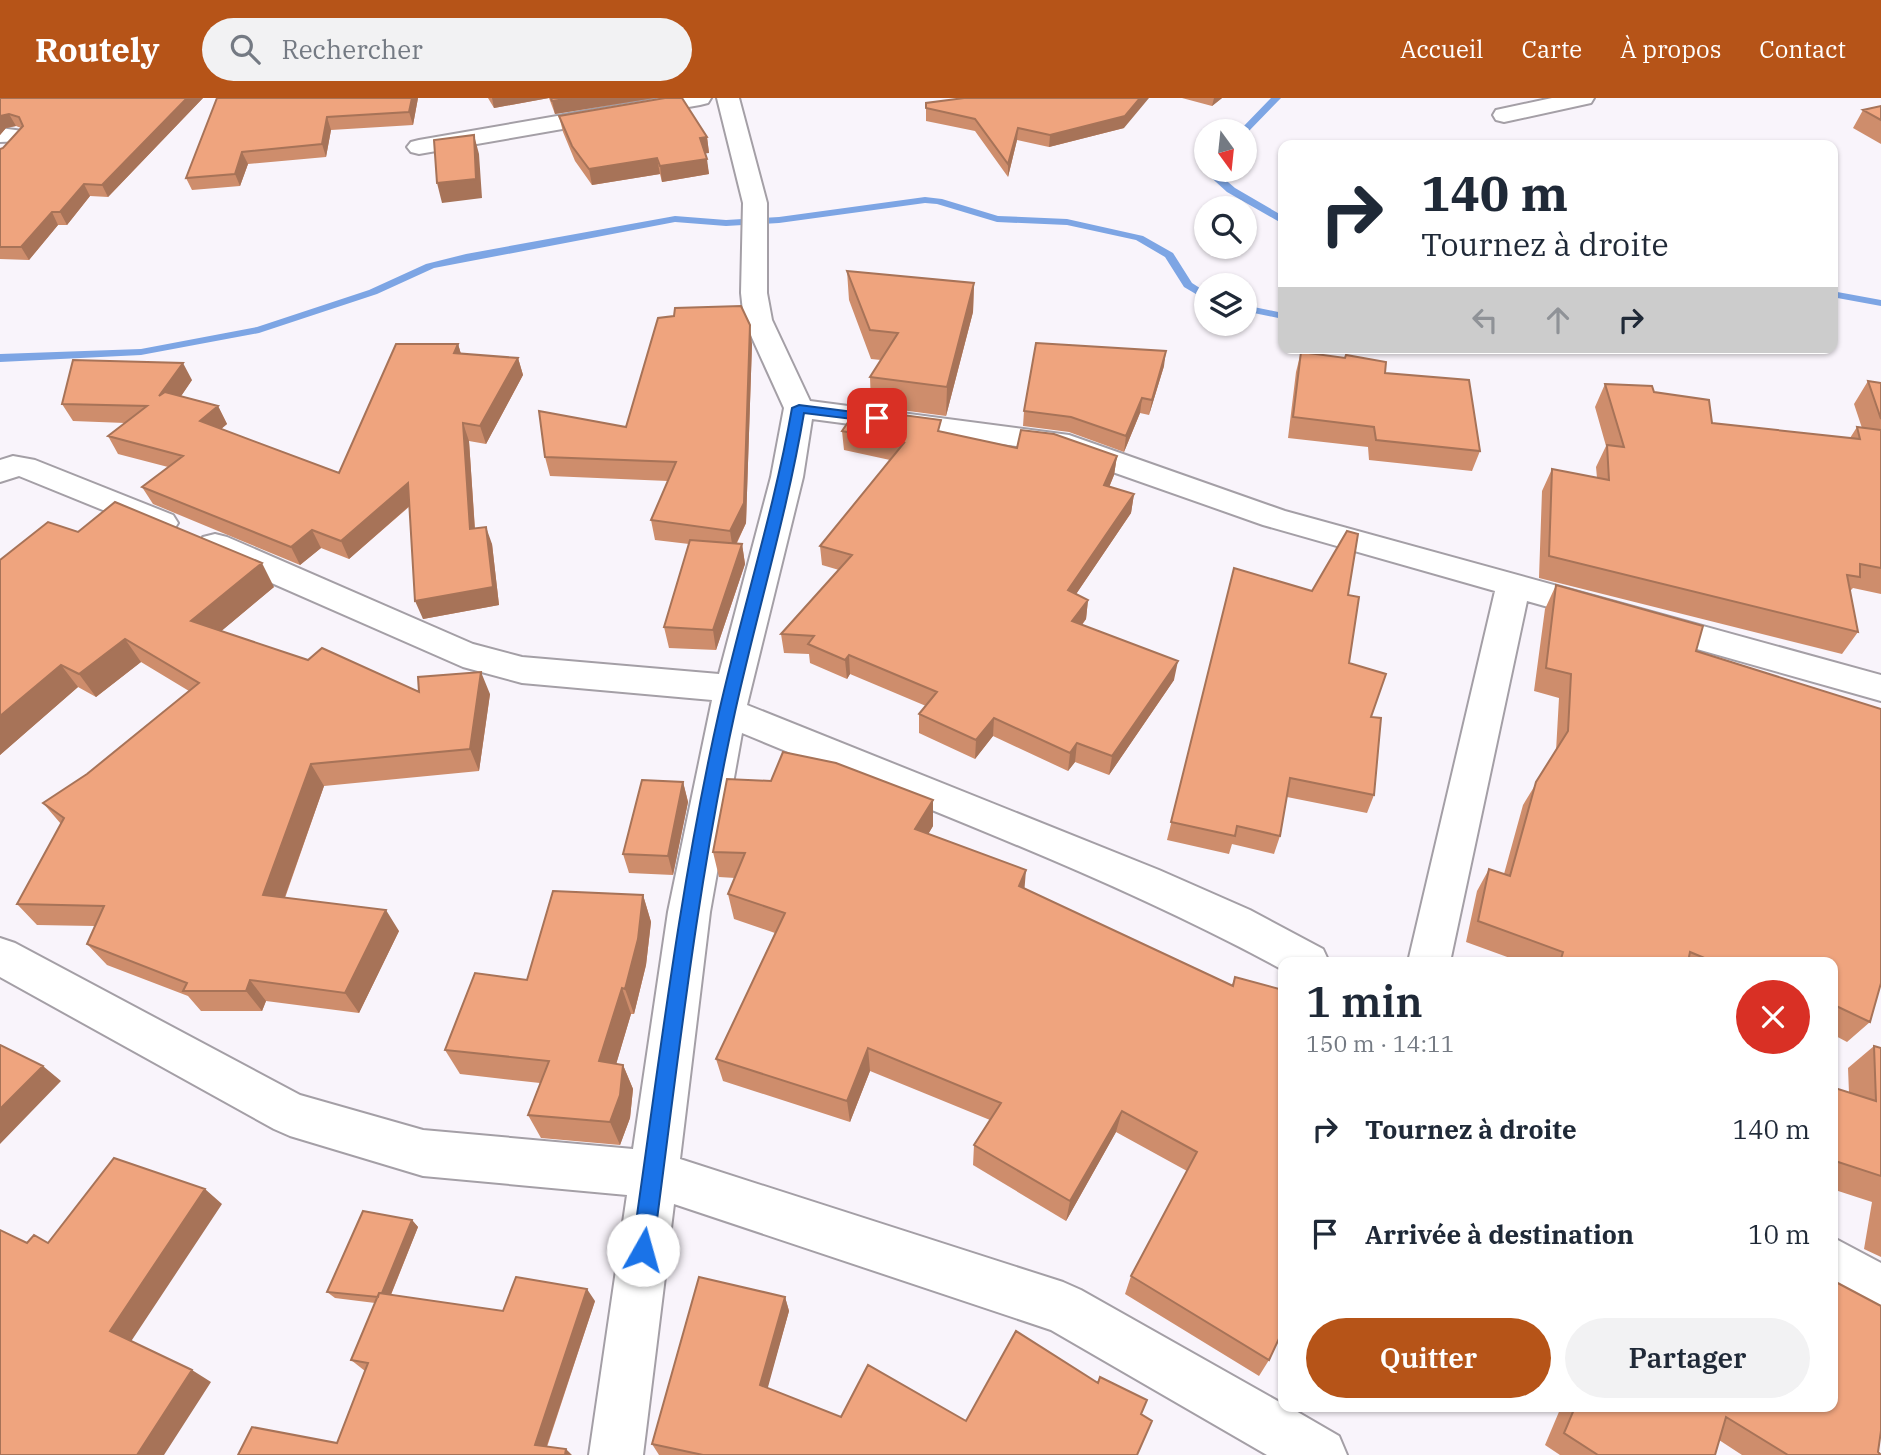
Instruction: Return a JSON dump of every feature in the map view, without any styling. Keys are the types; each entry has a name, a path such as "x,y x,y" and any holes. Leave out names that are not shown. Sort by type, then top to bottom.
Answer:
{"street":[{"path":"419,147 700,98"},
{"path":"615,1455 689,912 730,701 787,477 799,408 758,320 754,293 755,203 728,98"},
{"path":"1504,115 1583,98"},
{"path":"0,135 15,136 0,153"},
{"path":"799,408 1058,442 1274,518 1881,688"},
{"path":"0,472 13,466 24,467 245,557 463,654 522,670 730,701 1145,882 1236,923 1299,957"},
{"path":"1430,957 1513,585"},
{"path":"0,956 290,1114 423,1153 653,1174 1063,1308 1320,1455"},
{"path":"1838,1266 1881,1292"}],"building":[{"path":"0,98 187,98 102,185 84,184 60,212 52,212 21,247 0,247 0,149 23,126 19,117 9,114 0,116"},
{"path":"217,98 412,98 409,112 327,117 322,144 242,152 235,174 186,178"},
{"path":"551,98 572,98 552,101"},
{"path":"665,98 682,98 707,137 700,138 707,159 660,166 657,158 589,169 572,146 559,116"},
{"path":"964,98 1140,98 1125,116 1050,135 1018,128 1008,164 975,119 926,108 926,103"},
{"path":"1881,106 1881,120 1863,110"},
{"path":"474,135 476,179 437,183 434,140"},
{"path":"847,271 974,283 947,387 870,377 898,333 870,330"},
{"path":"741,306 750,325 744,503 730,531 651,520 676,462 545,457 539,411 626,427 658,318 674,316 675,308"},
{"path":"1036,343 1166,351 1152,400 1142,398 1126,436 1071,417 1024,411"},
{"path":"396,344 458,344 454,353 518,358 480,426 463,423 470,529 486,527 493,587 415,601 408,483 341,541 312,530 291,547 142,487 183,456 108,436 147,406 62,404 73,360 183,363 159,396 165,392 218,406 200,421 339,473"},
{"path":"1301,354 1345,358 1346,355 1386,362 1385,373 1469,380 1480,451 1376,440 1374,427 1293,417"},
{"path":"1868,381 1881,383 1881,419"},
{"path":"1605,384 1652,386 1654,392 1709,400 1712,423 1860,439 1857,427 1881,430 1881,568 1860,564 1860,577 1847,575 1858,632 1549,556 1552,469 1609,480 1607,445 1624,447"},
{"path":"857,409 941,420 938,431 1017,448 1021,430 1054,434 1117,456 1104,485 1134,494 1068,590 1088,600 1072,621 1178,661 1112,756 1077,743 1070,753 994,718 976,740 919,714 937,692 849,655 845,660 808,644 814,636 781,634 852,555 820,546 904,443 842,431"},
{"path":"115,502 262,563 191,621 308,660 322,648 419,692 418,677 481,672 470,749 311,764 263,895 386,910 345,993 250,980 246,991 183,991 187,983 87,944 104,906 17,904 64,818 43,803 87,774 199,683 125,639 79,674 61,665 0,716 0,560 48,522 78,532"},
{"path":"1347,531 1358,534 1348,595 1359,597 1349,663 1386,674 1371,717 1381,718 1374,795 1290,778 1280,836 1237,826 1235,836 1171,822 1234,568 1312,591"},
{"path":"690,540 742,544 713,630 664,627"},
{"path":"1556,585 1703,626 1696,651 1881,709 1881,983 1870,1022 1838,1007 1838,957 1702,957 1690,952 1689,957 1562,957 1563,952 1478,921 1489,869 1510,876 1536,782 1568,731 1571,674 1546,668"},
{"path":"783,752 836,763 933,800 915,829 1026,870 1019,886 1233,986 1235,977 1278,989 1278,1341 1269,1360 1131,1276 1197,1152 1122,1111 1070,1201 974,1145 1001,1103 868,1048 847,1101 716,1059 785,913 728,894 745,853 713,852 727,779 771,781"},
{"path":"642,780 683,782 668,856 623,854"},
{"path":"553,891 643,895 638,939 625,989 622,988 599,1061 623,1065 620,1095 610,1122 528,1115 549,1061 445,1050 475,973 527,980"},
{"path":"0,1045 43,1066 0,1109"},
{"path":"1874,1046 1881,1048 1881,1176 1838,1162 1838,1089 1876,1101"},
{"path":"114,1158 205,1189 110,1331 192,1370 137,1455 0,1455 0,1230 27,1243 34,1235 48,1243"},
{"path":"363,1211 412,1220 382,1293 379,1293 378,1297 327,1292"},
{"path":"516,1277 587,1289 535,1445 566,1449 565,1455 238,1455 252,1427 337,1443 368,1363 351,1360 379,1293 503,1311"},
{"path":"699,1277 785,1297 760,1385 841,1417 868,1365 966,1421 1016,1331 1098,1383 1100,1377 1147,1400 1141,1414 1152,1421 1137,1455 703,1455 652,1444"},
{"path":"1838,1283 1881,1306 1881,1431 1878,1452 1881,1455 1788,1455 1726,1417 1715,1455 1598,1455 1564,1433 1573,1412 1838,1412"}],"waterway":[{"path":"1256,119 1276,98"},
{"path":"1222,182 1278,218"},
{"path":"0,358 141,352 259,330 373,292 430,266 675,219 726,223 779,220 925,200 938,201 997,219 1067,222 1139,238 1169,255 1188,285 1194,289"},
{"path":"1838,295 1881,303"},
{"path":"1257,311 1278,315"}],"route":[{"path":"643,1250 689,912 727,712 787,477 799,408 877,418"}]}
